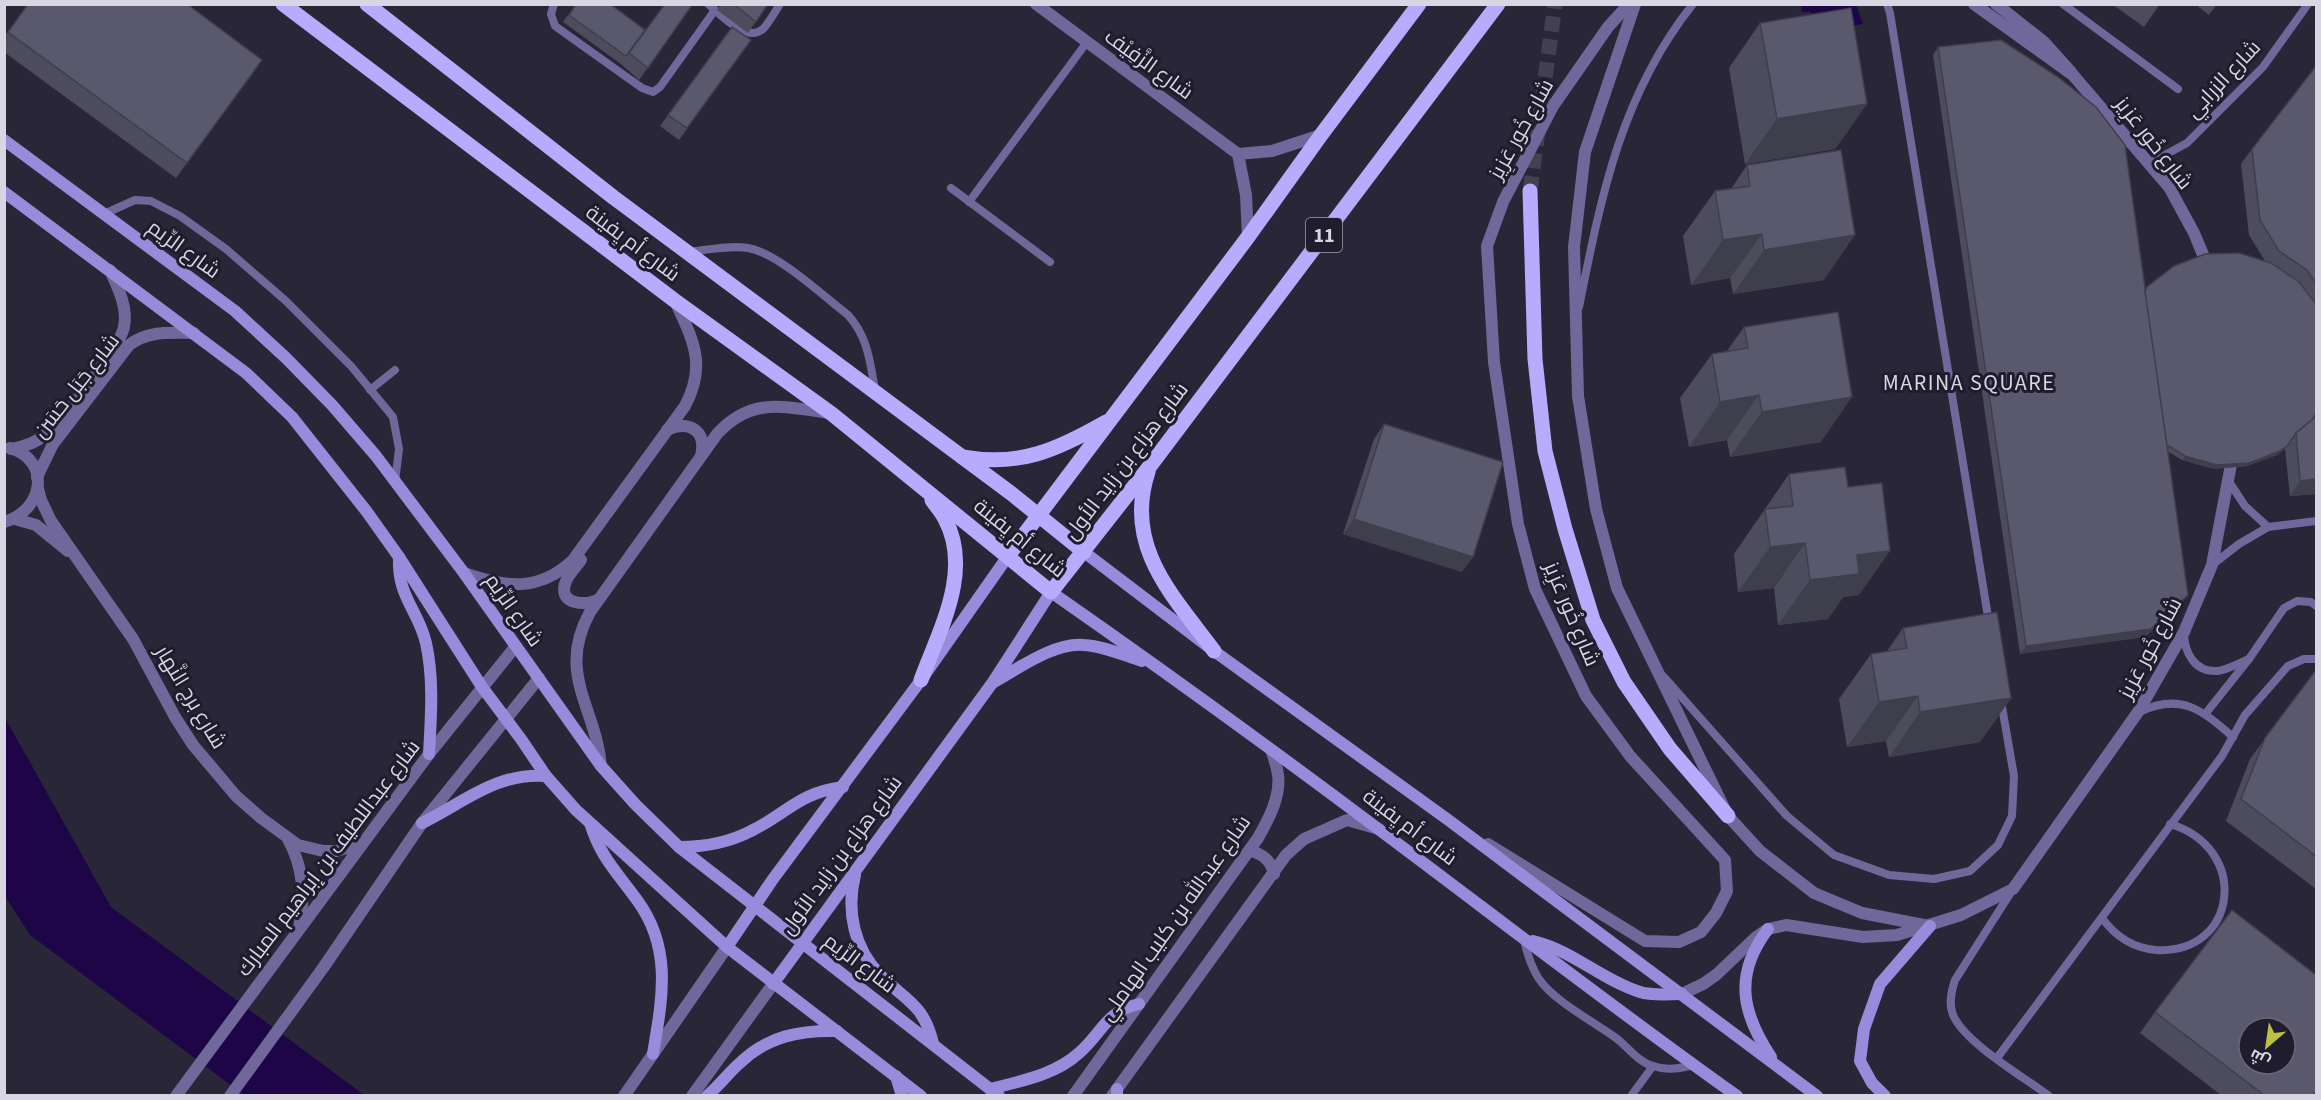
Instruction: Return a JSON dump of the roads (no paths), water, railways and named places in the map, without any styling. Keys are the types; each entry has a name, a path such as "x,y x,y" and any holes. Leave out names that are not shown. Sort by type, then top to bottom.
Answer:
{"main road":[{"name":"شارع أم يِفينة","path":"283,4 674,300 832,414 1051,592 1155,665 1380,830 1524,940 1737,1095"},
{"name":"شارع أم يِفينة","path":"367,4 687,252 1040,515 1084,552 1214,651 1448,819 1817,1095"},
{"name":"شارع هزاع بن زايد الأول","path":"727,947 1008,556 1248,237 1419,4"},
{"name":"شارع هزاع بن زايد الأول","path":"773,984 993,682 1051,592 1150,466 1498,4"},
{"name":"شارع الرِّيم","path":"4,140 235,311 332,405 376,456 464,573 601,766 634,804 679,847 994,1092"},
{"path":"1530,191 1535,359 1545,451 1564,529 1593,621 1624,682 1670,749 1728,816"},
{"path":"4,192 246,373 292,417 336,471 399,557 482,687 546,776 589,822 727,947 921,1095"},
{"path":"959,456 993,461 1049,452 1112,419"},
{"path":"1150,466 1145,482 1141,514 1146,546 1162,580 1214,651"},
{"path":"919,483 946,519 953,540 956,562 956,575 950,601 921,680"},
{"path":"399,557 400,584 404,597 419,623 426,643 430,669 429,754"},
{"path":"993,682 1063,646 1076,644 1095,646 1155,665"},
{"path":"422,823 495,783 529,774 546,776"},
{"path":"679,847 708,845 736,838 754,830 808,795 843,787"},
{"path":"589,822 605,861 651,922 658,946 663,972 663,989 653,1054"},
{"path":"857,868 851,890 851,913 857,940 866,957 880,975 914,1003 923,1015 933,1043"},
{"path":"1885,1095 1872,1083 1860,1061 1864,1029 1880,984 1930,926"},
{"path":"1768,929 1756,945 1749,962 1745,981 1745,1000 1756,1034 1777,1065"},
{"path":"1524,940 1561,951 1642,993 1682,994"},
{"path":"994,1092 1041,1076 1066,1062 1079,1053 1110,1017 1125,1007 1139,1005"},
{"path":"708,1095 741,1062 757,1049 775,1040 794,1033 837,1031"},
{"path":"896,1076 902,1095"}],"street":[{"name":"شارع الزَّفِيْف","path":"1036,4 1238,154"},
{"name":"شارع خُور عَزِيز","path":"1448,819 1645,941 1679,942 1701,932 1716,913 1727,891 1725,860 1630,756 1586,696 1535,589 1518,524 1494,362 1487,246 1503,202 1553,106 1608,27 1629,4"},
{"path":"1635,4 1585,152 1574,247 1578,396 1596,509 1617,588 1728,816 1760,850 1814,893 1862,913 1930,926"},
{"name":"شارع خُور عَزِيز","path":"1974,4 2073,75"},
{"name":"شارع خُور عَزِيز","path":"1996,4 2044,42 2169,187 2189,223 2214,283"},
{"path":"1248,237 1246,195 1238,154 1272,151 1321,135"},
{"name":"شارع جَبَل حَسَن","path":"10,520 30,507 50,450 116,348 124,329 125,309 110,270"},
{"path":"464,573 504,585 524,584 551,577 573,560 693,392 697,377 697,355 674,300"},
{"name":"شارع جَبَل حَسَن","path":"8,448 23,447 44,436 81,400 136,340 153,333 194,333"},
{"path":"601,766 596,735 578,686 576,668 578,635 598,600 729,420 745,411 762,406 781,406 832,414"},
{"path":"667,430 678,425 690,426 699,434 704,445 701,458"},
{"name":"شارع خُور عَزِيز","path":"1768,929 1786,925 1843,935 1880,937 1905,933 1961,915 2013,889 2138,712 2184,632 2212,565 2236,440"},
{"name":"شارع برج النَّهار","path":"8,448 27,458 38,483 45,511 133,639 175,717 193,745 236,796 288,838 311,849 336,851 362,844"},
{"path":"598,600 580,604 573,602 565,589 569,576 599,536 605,515"},
{"name":"شارع برج النَّهار","path":"10,520 26,521 45,530 78,560"},
{"name":"شارع عبداللطيف بن إبراهيم المبارك","path":"176,1095 429,754 515,647"},
{"path":"230,1095 323,968 422,823 539,678"},
{"name":"شارع عبدالله بن كليب الهاملي","path":"1073,1095 1250,850 1270,818 1279,776 1272,752"},
{"path":"1115,1093 1286,855 1304,839 1347,820 1380,830"},
{"name":"شارع برج النَّهار","path":"288,838 302,872 304,890 299,928"},
{"path":"1250,850 1267,859 1272,865 1274,874"},
{"path":"1682,994 1716,975 1755,938 1768,929"},
{"name":"شارع هزاع بن زايد الأول","path":"624,1095 727,947"},
{"name":"شارع هزاع بن زايد الأول","path":"692,1095 773,984"}],"lane":[{"path":"554,4 551,14 555,26 642,88 653,92 660,87 711,7 742,31 753,33 763,28 780,4"},
{"path":"1575,326 1600,203 1628,119 1649,69 1693,4"},
{"path":"1887,4 1990,627"},
{"path":"2063,4 2178,89"},
{"name":"شارع الزرابي","path":"2150,163 2187,143 2263,67 2308,4"},
{"path":"969,202 1087,42"},
{"path":"951,188 1050,262"},
{"path":"104,214 135,200 151,201 180,216 226,249 286,301 351,366 393,417 399,449 395,482"},
{"path":"687,252 740,247 761,252 780,263 848,315 856,324 867,345 876,394"},
{"path":"370,390 395,370"},
{"path":"2228,480 2246,506 2268,527"},
{"path":"2212,565 2239,544 2268,527 2316,521"},
{"path":"2206,713 2249,659 2284,608 2297,601 2311,602 2316,606"},
{"path":"2184,632 2187,651 2192,660 2200,666 2219,671 2249,659"},
{"path":"1997,1058 2222,756 2245,715 2288,666 2304,659 2316,659"},
{"path":"1653,664 1787,816 1834,855 1889,875 1934,879 1970,871 1998,845 2012,816 2014,776 2001,696"},
{"path":"2138,712 2160,704 2172,703 2195,708 2206,713 2233,737"},
{"path":"2102,918 2124,939 2152,950 2185,946 2203,936 2211,928 2222,909 2224,899 2224,878 2220,865 2206,843 2184,828 2170,824"},
{"path":"2013,889 1955,980 1951,999 1954,1018 1974,1040 2049,1095"},
{"path":"1524,940 1539,979 1550,992 1619,1040 1642,1061 1653,1066 1673,1069 1695,1065"},
{"path":"1631,1095 1653,1066"}],"tunnel":[{"path":"1530,191 1555,4"}],"district":[{"name":"MARINA SQUARE","path":"1969,382"}]}
